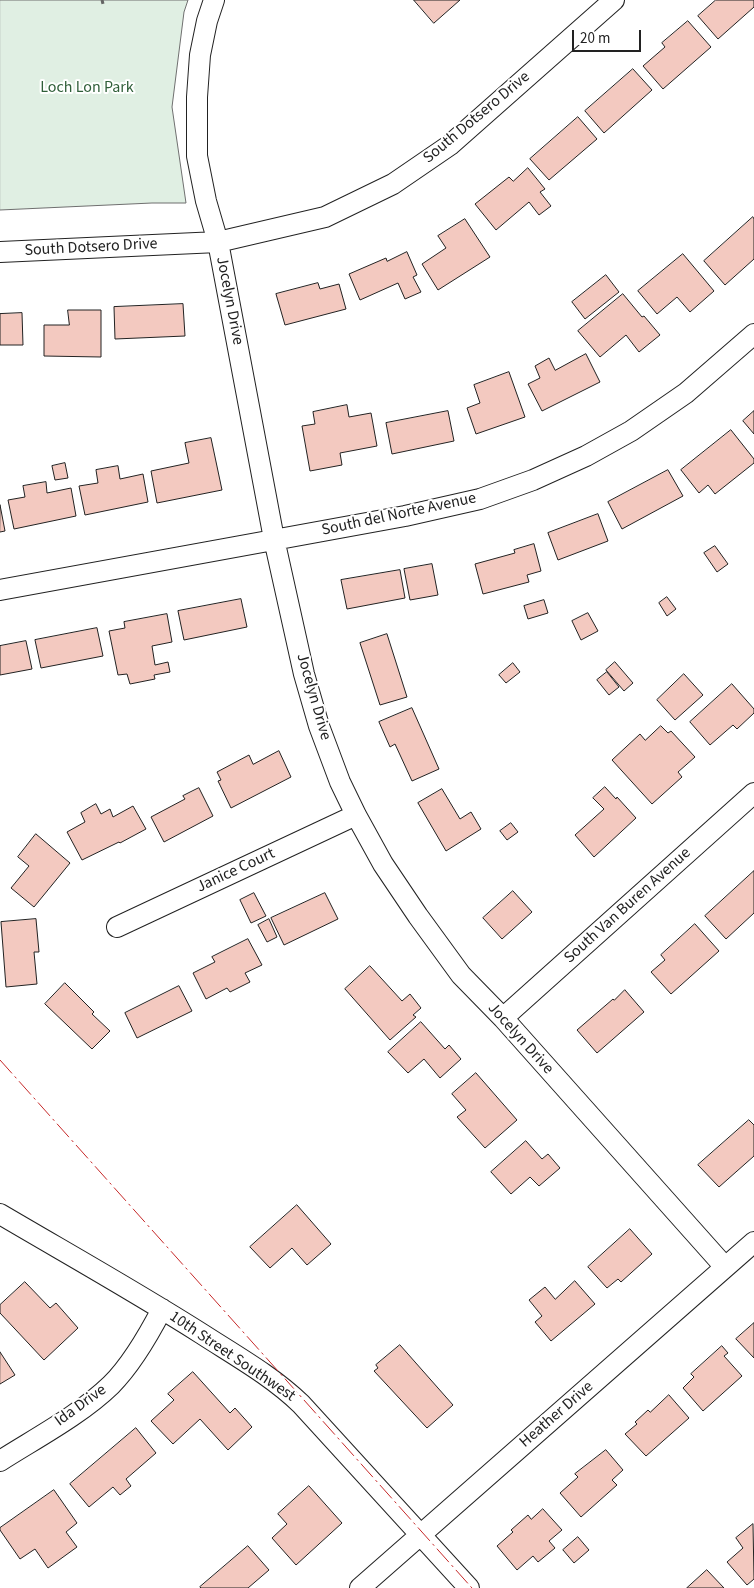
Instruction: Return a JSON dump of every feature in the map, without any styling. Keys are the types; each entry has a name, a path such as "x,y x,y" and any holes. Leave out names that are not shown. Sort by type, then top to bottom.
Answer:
{"street":[{"name":"Jocelyn Drive","path":"214,0 207,21 200,55 197,97 197,156 206,201 218,242 274,539 304,674 319,726 340,782 382,864 461,975 503,1018 725,1267"},
{"name":"South Dotsero Drive","path":"0,252 218,242 325,217 393,184 450,145 614,0"},
{"name":"South del Norte Avenue","path":"0,590 405,516 480,499 533,480 586,456 630,431 686,393 754,334"},
{"name":"South Van Buren Avenue","path":"503,1018 754,793"},
{"name":"Janice Court","path":"117,927 356,815"},
{"name":"10th Street Southwest","path":"0,1214 162,1309 287,1390 469,1588"},
{"name":"Heather Drive","path":"360,1588 754,1242"},
{"name":"Ida Drive","path":"0,1461 82,1409 112,1384 150,1332 162,1309"}],"green space":[{"name":"Loch Lon Park","path":"0,0 188,0 184,12 172,107 186,203 0,210"}],"building":[{"path":"414,0 460,0 434,23"},
{"path":"716,0 754,0 754,7 718,39 698,16"},
{"path":"688,21 711,47 663,89 643,66 665,47 662,43"},
{"path":"633,69 652,90 604,133 585,111"},
{"path":"578,117 597,139 549,180 530,159"},
{"path":"528,168 545,189 540,192 551,206 539,215 529,202 496,230 475,204 509,177 513,181"},
{"path":"753,217 754,259 725,285 704,261"},
{"path":"465,219 490,257 438,290 422,264 446,248 438,236"},
{"path":"407,252 417,275 413,277 421,292 405,299 398,283 360,300 349,274 386,258 387,261"},
{"path":"683,254 714,291 690,312 677,297 657,314 638,291"},
{"path":"606,275 619,292 585,319 572,302"},
{"path":"318,283 320,289 339,284 346,309 285,325 276,294"},
{"path":"623,294 660,335 639,352 626,335 600,357 578,331"},
{"path":"183,304 185,336 115,339 114,307"},
{"path":"68,310 101,310 101,357 44,356 44,325 69,325"},
{"path":"22,313 23,345 0,345 0,314"},
{"path":"586,354 600,382 542,411 528,384 540,378 535,366 549,358 555,370"},
{"path":"509,372 525,417 476,434 467,408 480,403 474,385"},
{"path":"347,405 349,417 371,413 377,446 340,453 342,465 310,471 302,426 315,424 313,412"},
{"path":"448,411 454,441 392,454 386,423"},
{"path":"754,411 754,434 743,421"},
{"path":"731,430 754,459 754,463 715,494 708,485 699,493 681,470"},
{"path":"211,438 222,490 157,503 151,471 189,463 185,443"},
{"path":"65,463 68,478 55,480 52,466"},
{"path":"118,466 120,479 143,474 148,502 85,515 79,486 98,483 96,470"},
{"path":"668,470 683,496 622,529 608,502"},
{"path":"46,482 47,493 71,488 76,516 14,529 8,500 25,497 23,486"},
{"path":"0,505 5,531 0,532"},
{"path":"598,514 608,541 558,560 548,533"},
{"path":"534,544 541,571 527,575 529,582 483,594 475,564 515,553 514,550"},
{"path":"715,546 728,564 717,572 704,553"},
{"path":"432,564 438,595 410,600 404,569"},
{"path":"400,570 405,598 347,609 341,580"},
{"path":"667,597 676,609 667,616 659,603"},
{"path":"241,599 247,627 184,640 178,611"},
{"path":"544,600 548,613 528,619 524,606"},
{"path":"588,613 598,631 581,640 572,621"},
{"path":"167,614 172,642 152,646 155,665 168,662 170,672 154,675 155,679 130,684 127,674 118,675 109,631 125,628 124,622"},
{"path":"97,628 103,656 41,668 35,640"},
{"path":"387,634 407,697 380,705 360,643"},
{"path":"26,641 32,669 0,675 0,646"},
{"path":"615,662 633,683 624,691 606,670"},
{"path":"513,663 520,672 506,683 499,675"},
{"path":"607,672 619,687 609,695 597,680"},
{"path":"684,674 703,695 675,720 657,700"},
{"path":"732,684 754,709 754,713 737,729 733,725 710,745 690,722"},
{"path":"412,708 439,769 412,781 395,744 390,747 379,722"},
{"path":"661,726 668,733 671,731 695,757 678,772 682,777 652,804 612,760 640,734 645,740"},
{"path":"279,751 291,777 231,808 218,781 221,780 217,772 249,755 253,764"},
{"path":"605,787 636,818 594,857 575,835 604,809 593,798"},
{"path":"199,788 213,816 164,842 151,817 185,799 183,796"},
{"path":"442,789 460,819 471,812 481,829 446,851 418,803"},
{"path":"96,804 101,814 110,809 113,817 133,806 146,829 82,860 67,832 85,822 81,813"},
{"path":"511,823 518,832 507,840 500,831"},
{"path":"36,834 70,863 34,907 11,888 29,866 18,857"},
{"path":"754,871 754,913 726,939 705,916"},
{"path":"513,891 532,912 502,939 483,918"},
{"path":"254,893 266,916 251,923 240,900"},
{"path":"325,893 338,919 284,945 271,918"},
{"path":"36,919 39,952 34,952 37,984 6,987 1,922"},
{"path":"269,919 277,937 267,942 258,925"},
{"path":"695,924 719,951 671,994 651,972 665,960 661,955"},
{"path":"248,939 262,965 245,973 250,982 230,992 227,988 206,999 193,973 215,962 212,957"},
{"path":"370,966 402,1001 410,994 421,1008 413,1015 416,1017 390,1040 345,989"},
{"path":"65,983 94,1012 92,1014 110,1031 92,1049 45,1004"},
{"path":"179,986 192,1011 137,1038 125,1013"},
{"path":"625,990 644,1012 597,1053 577,1030"},
{"path":"421,1022 445,1049 449,1045 461,1059 440,1078 424,1059 408,1073 388,1052"},
{"path":"476,1073 517,1120 485,1148 457,1117 466,1110 452,1094"},
{"path":"749,1120 754,1125 754,1156 719,1187 698,1165"},
{"path":"526,1141 542,1159 548,1154 560,1168 539,1186 530,1177 511,1194 491,1172"},
{"path":"297,1205 331,1244 307,1265 292,1248 270,1268 250,1247"},
{"path":"630,1229 652,1254 621,1282 618,1279 607,1288 588,1267"},
{"path":"575,1281 595,1304 551,1341 535,1322 542,1316 529,1300 545,1287 555,1299"},
{"path":"25,1282 50,1308 56,1303 78,1328 44,1360 0,1313 0,1305"},
{"path":"754,1323 754,1358 736,1339"},
{"path":"400,1345 453,1405 427,1428 374,1371 378,1368 376,1365"},
{"path":"722,1346 728,1353 724,1356 742,1376 703,1411 683,1388 694,1377 691,1374"},
{"path":"0,1352 15,1375 0,1384"},
{"path":"193,1372 230,1413 235,1408 252,1427 228,1450 200,1419 173,1444 151,1421 174,1400 168,1394"},
{"path":"669,1395 689,1418 646,1456 625,1434 637,1424 635,1422 648,1410 650,1412"},
{"path":"136,1428 156,1453 126,1479 131,1486 120,1495 113,1487 89,1507 70,1484"},
{"path":"606,1450 623,1470 612,1480 617,1485 581,1517 560,1493 578,1477 575,1474"},
{"path":"309,1486 342,1523 296,1565 272,1538 287,1524 278,1514"},
{"path":"54,1490 77,1523 66,1532 77,1547 48,1568 35,1549 20,1559 0,1528"},
{"path":"543,1509 562,1530 549,1541 555,1548 538,1562 533,1556 517,1570 497,1546 528,1515 531,1519"},
{"path":"753,1524 754,1579 747,1585 727,1562 743,1548 736,1538"},
{"path":"578,1537 589,1550 574,1563 563,1550"},
{"path":"248,1546 269,1570 248,1588 200,1587"},
{"path":"707,1570 724,1588 687,1588"}],"power":[{"path":"0,1060 472,1588"}]}
